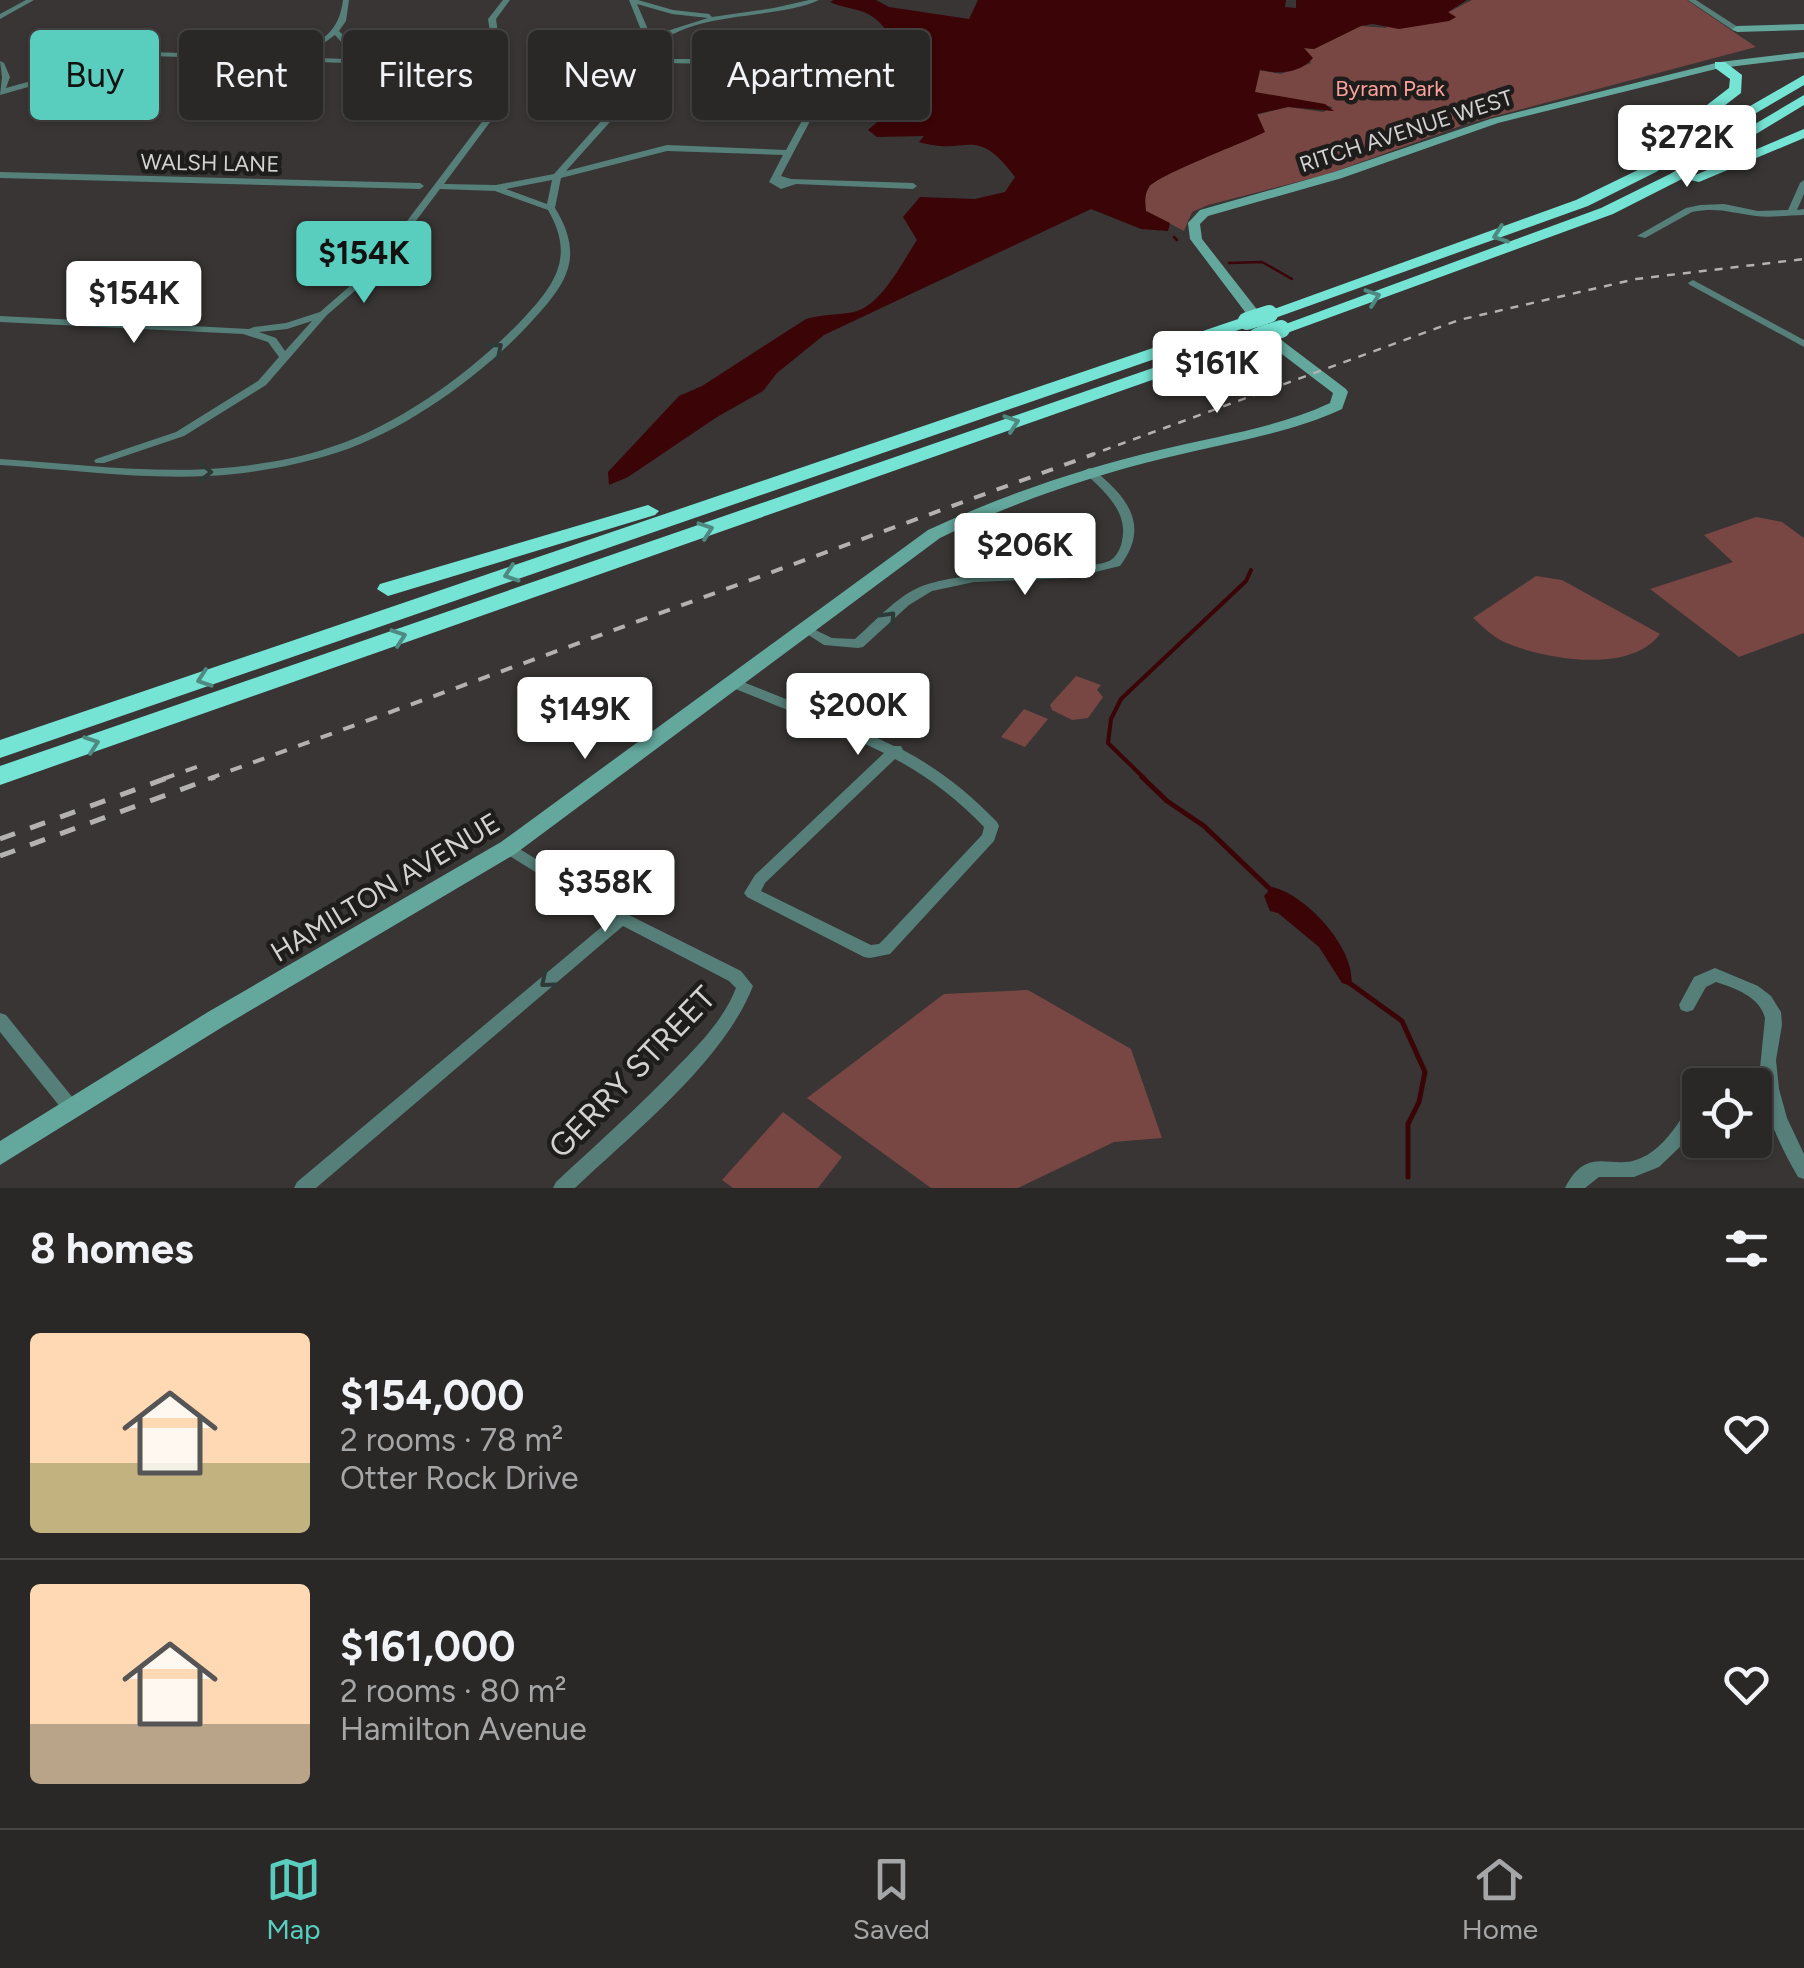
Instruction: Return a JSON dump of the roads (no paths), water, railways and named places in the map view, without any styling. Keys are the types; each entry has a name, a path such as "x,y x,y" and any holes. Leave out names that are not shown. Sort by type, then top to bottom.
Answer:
{"highway":[{"path":"1563,211 1638,166 1736,90 1737,78 1720,64"},
{"path":"1275,321 1563,211 1651,169 1804,78"},
{"path":"1588,220 1674,177 1804,98"},
{"path":"0,776 1252,329 1588,220 1804,133"},
{"path":"388,589 934,429 1252,329"},
{"path":"0,749 934,429"}],"main road":[{"path":"1737,29 1804,27"},
{"path":"1737,29 1771,47"},
{"name":"RITCH AVENUE WEST","path":"1238,296 1196,239 1194,223 1204,213 1338,176 1466,128 1720,64 1771,47 1804,52"},
{"name":"HAMILTON AVENUE","path":"0,1154 508,848 934,534 1000,504 1089,472 1304,420 1337,406 1341,392 1275,342 1238,296"}],"street":[{"path":"0,16 30,0"},
{"path":"323,41 337,32 346,0"},
{"path":"493,30 492,19 507,0"},
{"path":"633,0 672,12 728,16"},
{"path":"633,0 646,30"},
{"path":"672,33 728,16 780,10 816,0"},
{"path":"1691,0 1737,29"},
{"path":"337,32 343,39"},
{"path":"0,92 136,55 179,56"},
{"path":"0,63 6,77 0,92"},
{"path":"672,63 754,67 804,80 814,88 815,104 786,153 773,182 778,186 789,185 793,180 913,186"},
{"path":"73,466 162,443 248,394 324,313 376,268 488,120"},
{"path":"551,208 558,176 607,120"},
{"path":"439,186 496,188 667,148 786,153"},
{"name":"WALSH LANE","path":"0,175 420,186"},
{"path":"1642,236 1682,213 1700,208 1724,207 1758,214 1798,212 1804,183"},
{"path":"0,462 169,472 222,472 301,463 343,450 411,415 506,342 554,288 568,250 566,229 551,208 496,188"},
{"path":"1694,283 1804,344"},
{"path":"0,320 244,331 287,326 324,313"},
{"path":"244,331 272,340 284,356"},
{"path":"162,443 156,456 160,466 169,472"},
{"path":"805,629 829,642 858,644 905,602 928,588 974,578 1070,574 1116,562 1127,545 1128,518 1124,508 1089,472"},
{"path":"733,683 896,750 978,811 992,826 982,845 892,942 876,952 752,894 754,887 896,750"},
{"path":"302,1188 622,918 508,848"},
{"name":"GERRY STREET","path":"562,1188 715,1038 744,996 745,986 736,976 622,918"},
{"path":"1687,1005 1700,982 1715,975 1768,1004 1774,1020 1769,1068"},
{"path":"0,1020 71,1108"},
{"path":"1772,1096 1804,1171"},
{"path":"1574,1188 1582,1176 1594,1169 1646,1166 1682,1132"}],"waterway":[{"path":"1174,237 1177,240"},
{"path":"1229,263 1262,262 1292,279"},
{"path":"1145,779 1108,743 1111,719 1121,699 1246,581 1251,570"},
{"path":"1142,777 1167,801 1204,826 1272,891"},
{"path":"1348,982 1402,1021 1425,1072 1419,1102 1408,1124 1408,1177"}],"railway":[{"path":"1088,456 1459,320 1636,279 1804,259"},
{"path":"208,779 1094,454"},
{"path":"163,779 205,764"},
{"path":"0,839 170,777"},
{"path":"0,856 215,777"}],"park label":[{"name":"Byram Park","path":"1390,88"}]}
